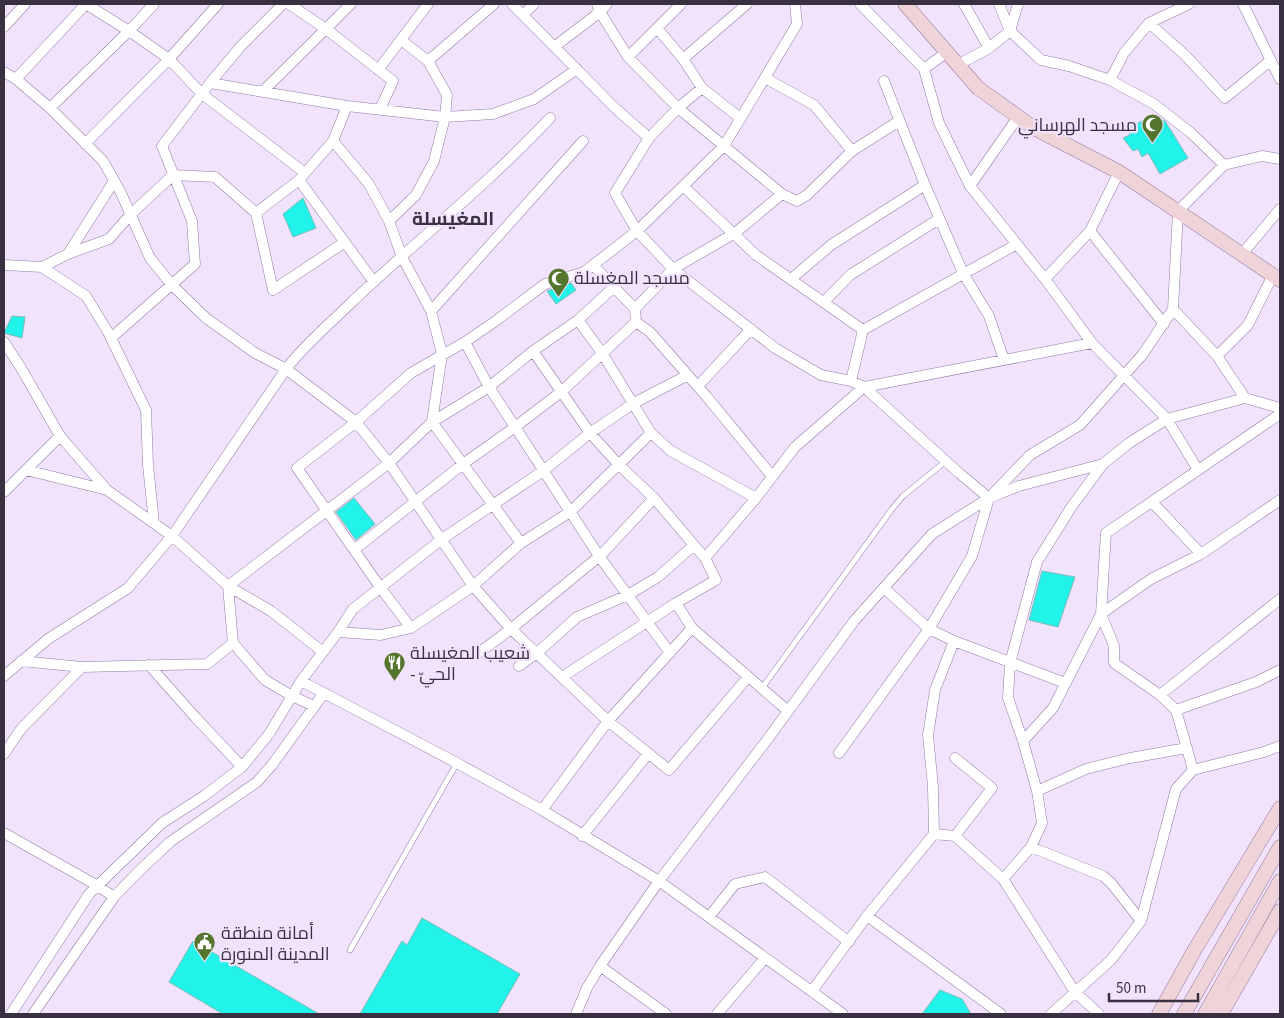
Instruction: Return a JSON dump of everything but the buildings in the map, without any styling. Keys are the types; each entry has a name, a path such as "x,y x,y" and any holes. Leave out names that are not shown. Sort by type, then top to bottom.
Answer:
{"main road":[{"path":"905,4 978,88 1034,128 1119,172 1276,278"},
{"path":"1159,1014 1194,951 1280,808"},
{"path":"1184,1014 1280,847"},
{"path":"1205,1014 1280,881"},
{"path":"1221,1014 1279,925"}],"street":[{"path":"4,28 25,4"},
{"path":"16,79 86,4 169,59 202,94 302,176 344,242 374,282"},
{"path":"50,108 154,4"},
{"path":"85,144 169,59 218,4"},
{"path":"112,338 195,264 192,221 162,146 210,82 240,46 283,4"},
{"path":"289,4 326,29 393,81 380,109"},
{"path":"263,91 351,4"},
{"path":"378,70 428,4"},
{"path":"428,61 494,4"},
{"path":"512,4 614,108 649,138"},
{"path":"523,15 534,4"},
{"path":"628,56 680,4"},
{"path":"683,59 747,4"},
{"path":"411,628 297,468 356,422 411,373 465,342 545,284 584,272 637,232 724,146 797,24 795,4"},
{"path":"860,4 924,69 940,123 970,186 1045,279 1092,343 1167,419 1198,470"},
{"path":"964,4 989,48"},
{"path":"999,4 1010,31 1041,60 1069,66 1110,80 1154,104 1191,133 1224,165"},
{"path":"958,65 989,48 1010,31 1018,4"},
{"path":"1110,80 1124,53 1149,23 1189,4"},
{"path":"1243,4 1280,79"},
{"path":"554,47 601,6 628,56 678,108 782,194 797,201 808,195 852,151 899,121"},
{"path":"1149,23 1185,55 1225,98 1271,60"},
{"path":"657,28 683,59 702,88 740,118"},
{"path":"389,221 416,195 434,161 446,117 448,95 428,61 401,40"},
{"path":"924,69 947,52"},
{"path":"210,82 347,106 446,117 494,114 534,99 577,69"},
{"path":"4,72 16,79 50,108 103,161 131,214 150,258 171,284 206,318 255,353 286,369 356,422 388,463 474,586 511,629 608,721 648,754 669,770 748,677"},
{"path":"765,78 814,105 852,151"},
{"path":"884,81 939,219 963,273 989,316 1004,360"},
{"path":"702,88 678,108 649,138 615,192 637,232 673,269 775,348 821,375 850,381 864,387 989,498"},
{"path":"256,213 302,176 333,141 347,106"},
{"path":"970,186 1018,117"},
{"path":"4,676 48,639 128,588 172,536 299,352 515,156 550,118"},
{"path":"333,141 369,184 389,221 402,257 431,311 442,354 432,422 522,543"},
{"path":"431,311 584,141"},
{"path":"839,753 929,628 972,556 989,498 1030,455 1080,425 1143,354 1164,324 1173,309 1178,211 1224,165 1262,156 1280,160"},
{"path":"1045,279 1090,231 1119,172"},
{"path":"4,265 42,266 109,239 131,214 172,175 215,177 256,213 273,290 344,242"},
{"path":"68,254 114,180"},
{"path":"791,279 831,244 925,185"},
{"path":"683,186 735,233 756,255 863,330"},
{"path":"635,309 673,269 735,233 782,194"},
{"path":"1242,254 1280,209"},
{"path":"824,302 850,275 939,219"},
{"path":"1090,231 1164,324"},
{"path":"850,381 863,330 1017,244"},
{"path":"593,265 635,309 636,322"},
{"path":"42,266 86,296 112,338 146,410 154,523"},
{"path":"1217,356 1248,325 1276,278"},
{"path":"228,586 388,463 432,422 489,387 533,351 578,320 614,286"},
{"path":"1173,309 1217,356 1245,398"},
{"path":"578,320 602,353 651,433 671,451 756,498"},
{"path":"354,550 463,464 561,392 636,322"},
{"path":"636,322 650,332 698,386 772,476"},
{"path":"698,386 751,329"},
{"path":"4,342 60,436 107,490 172,536 228,586 271,611 323,652"},
{"path":"465,342 489,387 599,556 670,652"},
{"path":"705,558 756,498 794,446 864,387 1092,343"},
{"path":"533,351 590,433 618,465 654,498 705,558 716,580 676,603 562,677"},
{"path":"15,1013 89,894 162,823 204,796 242,767 269,734 301,681 353,609 442,539 544,471 590,433 634,403 688,375"},
{"path":"1002,879 1031,846 1042,823 1037,791 1023,741 1008,698 1010,663 1037,562 1072,506 1103,464 1129,443 1167,419 1245,398 1280,408"},
{"path":"1023,741 1053,708 1101,614 1106,533 1280,414"},
{"path":"338,632 381,635 411,628 474,586 522,543 570,512 651,433"},
{"path":"4,492 60,436"},
{"path":"576,1014 587,988 600,966 659,881 854,621 932,534 989,498 1019,486 1103,464"},
{"path":"26,470 107,490"},
{"path":"480,652 511,629 599,556 654,498"},
{"path":"1101,614 1152,579 1201,554 1280,500"},
{"path":"1152,502 1201,554"},
{"path":"519,666 537,653 576,617 628,595 658,577 694,545"},
{"path":"228,586 233,643 265,680 314,706"},
{"path":"884,588 929,628 954,641 1065,683"},
{"path":"1160,695 1280,599"},
{"path":"676,603 692,628 788,711"},
{"path":"1101,614 1114,646 1114,663 1160,695 1176,710 1193,770"},
{"path":"542,810 608,721 692,628"},
{"path":"812,991 868,916 934,834 933,787 928,735 935,690 954,641"},
{"path":"21,662 82,667 207,664 233,643"},
{"path":"149,665 242,767"},
{"path":"4,754 21,729 82,667"},
{"path":"1176,710 1256,682 1280,670"},
{"path":"301,681 542,810 659,881 843,1014"},
{"path":"33,1014 114,897 170,842 257,782 272,765 324,693"},
{"path":"1051,1014 1111,960 1141,921 1176,789 1193,770 1264,752 1280,746"},
{"path":"1037,791 1086,769 1130,758 1187,748"},
{"path":"582,836 648,754"},
{"path":"955,758 992,788 956,836"},
{"path":"4,834 98,886 114,897"},
{"path":"934,834 956,836 1002,879 1075,992 1099,1014"},
{"path":"1031,846 1103,876 1111,883 1141,921"},
{"path":"709,917 735,884 764,877 848,942"},
{"path":"868,916 1001,1014"},
{"path":"717,1014 765,958"},
{"path":"600,966 666,1014"}],"lane":[{"path":"762,689 892,509 903,496 946,461"},
{"path":"350,950 457,763"}],"place":[{"name":"مسجد الهرساني","path":"1153,144"},
{"name":"مسجد المغسلة","path":"558,297"},
{"name":"شعيب المغيسلة - الحيّ","path":"394,682"},
{"name":"أمانة منطقة المدينة المنورة","path":"205,962"}],"district":[{"name":"المغيسلة","path":"453,219"}]}
